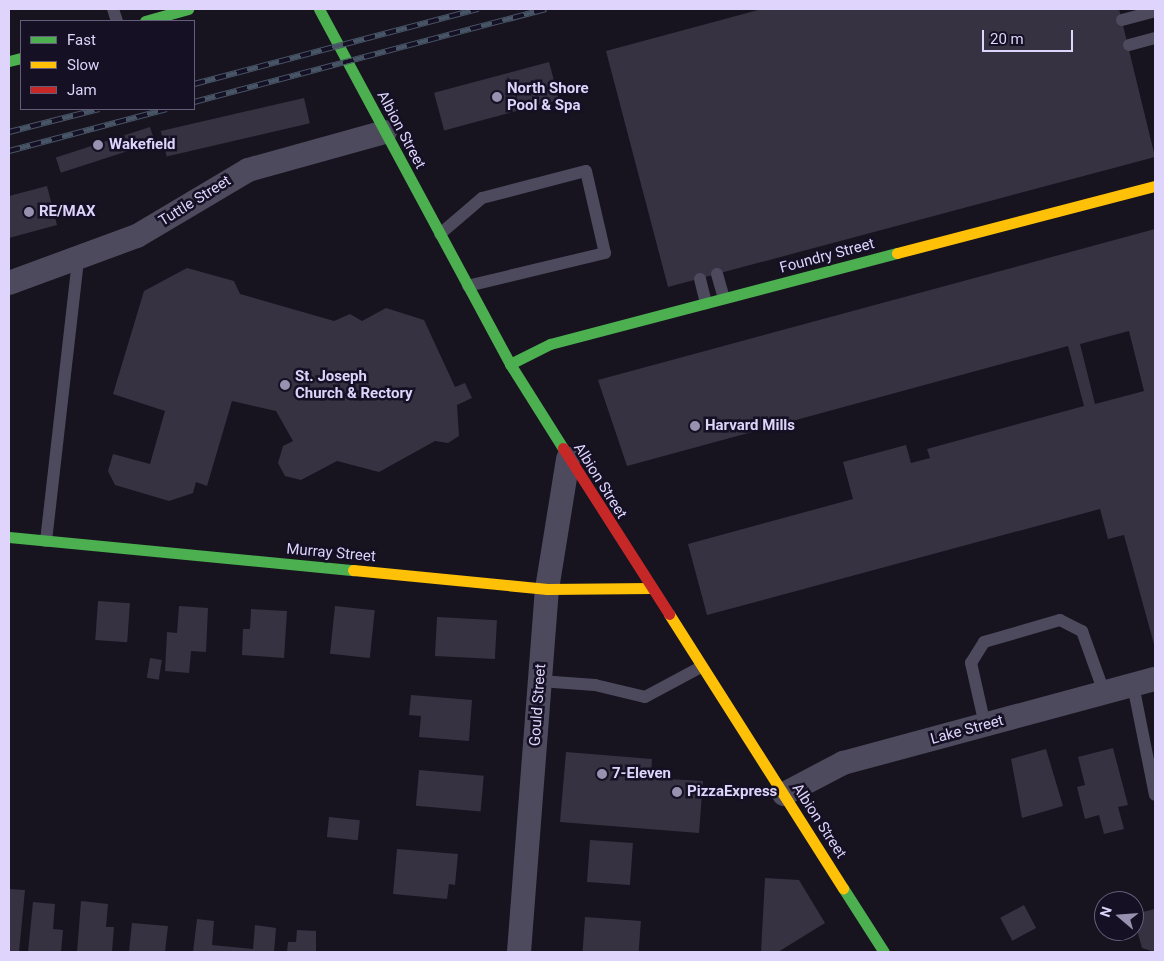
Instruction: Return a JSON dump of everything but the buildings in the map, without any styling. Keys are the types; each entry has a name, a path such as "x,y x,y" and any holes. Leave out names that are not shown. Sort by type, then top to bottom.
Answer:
{"street":[{"path":"149,20 188,9"},
{"name":"Albion Street","path":"320,9 510,364 568,459 884,952"},
{"name":"Tuttle Street","path":"9,283 78,261 137,236 248,170 385,132"},
{"name":"Foundry Street","path":"510,364 550,344 1155,186"},
{"name":"Gould Street","path":"519,952 547,589 568,459"},
{"name":"Murray Street","path":"9,537 547,589 651,588"},
{"name":"Lake Street","path":"784,794 843,763 1155,678"}],"lane":[{"path":"1122,20 1155,11"},
{"path":"1129,45 1155,38"},
{"path":"440,234 482,198 586,171 605,252 468,286"},
{"path":"46,541 78,261"},
{"path":"717,274 724,298"},
{"path":"700,279 706,303"},
{"path":"985,725 971,663 984,642 1060,620 1082,631 1104,692"},
{"path":"540,681 596,686 645,697 701,667"},
{"path":"1132,685 1155,796"}],"railway":[{"path":"195,84 478,9"},
{"path":"195,102 546,9"},
{"path":"9,132 95,110"},
{"path":"9,151 163,110"}],"traffic: fast":[{"path":"149,20 188,9"},
{"path":"319,9 510,364 563,448"},
{"path":"9,61 20,58"},
{"path":"510,364 550,344 897,253"},
{"path":"9,537 353,570"},
{"path":"843,888 884,952"}],"traffic: slow":[{"path":"897,253 1155,186"},
{"path":"353,570 547,589 651,588"},
{"path":"669,614 843,888"}],"traffic: jam":[{"path":"563,448 669,614"}],"place":[{"name":"North Shore Pool & Spa","path":"497,97"},
{"name":"Wakefield","path":"98,145"},
{"name":"RE/MAX","path":"29,212"},
{"name":"St. Joseph Church & Rectory","path":"285,385"},
{"name":"Harvard Mills","path":"695,426"},
{"name":"7-Eleven","path":"602,774"},
{"name":"PizzaExpress","path":"677,792"}]}
